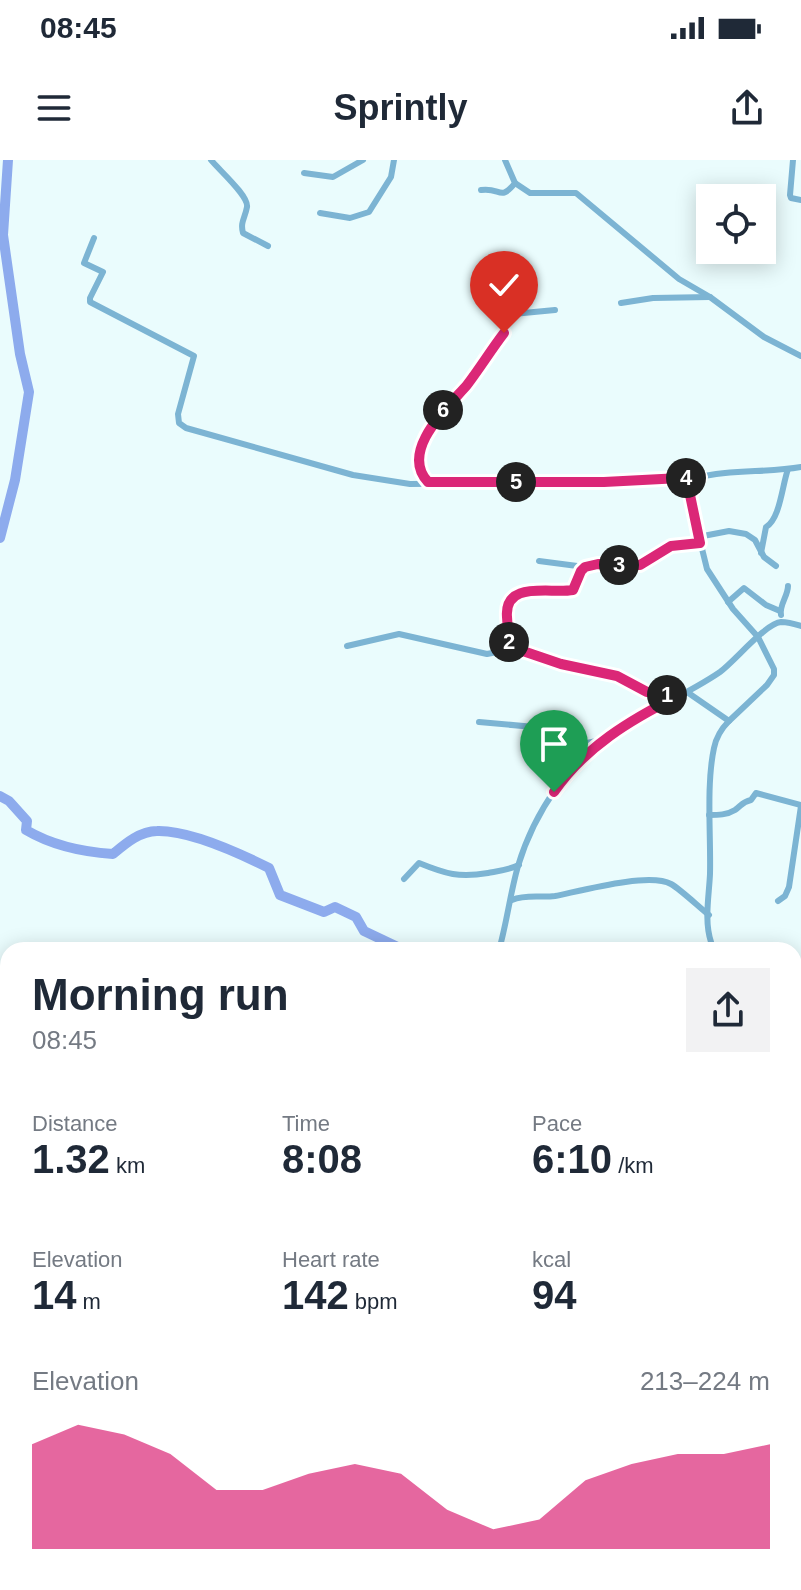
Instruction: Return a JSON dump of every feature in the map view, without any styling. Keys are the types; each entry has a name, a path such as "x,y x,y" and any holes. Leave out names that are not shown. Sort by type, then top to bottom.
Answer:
{"street":[{"path":"211,160 245,198 247,207 242,218 243,233 268,246"},
{"path":"304,173 333,177 363,160"},
{"path":"320,213 350,218 369,212 391,177 394,160"},
{"path":"505,160 515,183 530,193 576,193 679,279 710,297 764,337 801,356"},
{"path":"793,160 790,195 801,200"},
{"path":"481,190 507,193 515,183"},
{"path":"94,238 84,263 103,272 90,302 194,356 178,414 182,426 353,475 410,484 604,482 801,467"},
{"path":"428,482 420,472 419,457 437,417 468,383 504,333 522,291 517,278"},
{"path":"621,303 653,298 710,297"},
{"path":"513,314 555,310"},
{"path":"761,553 766,527 771,525 778,510 788,469"},
{"path":"700,477 690,495 707,569 728,602 758,637 771,658 774,675 722,729 714,748 709,815 710,877 706,897 711,942"},
{"path":"539,561 585,567 598,564 640,565 671,546 729,531 746,534 755,540 761,553 776,566"},
{"path":"585,567 573,590 558,593 540,590 511,598 507,608 510,645 561,664 617,676 647,692 678,696"},
{"path":"783,622 780,611 788,586"},
{"path":"728,602 744,588 766,605 780,611"},
{"path":"501,942 519,865 537,822 573,767 603,740 735,661 773,624 783,622 801,626"},
{"path":"347,646 399,634 487,654 507,650 528,653"},
{"path":"687,692 729,721"},
{"path":"479,722 545,728 587,743 603,740"},
{"path":"709,815 725,814 736,809 756,793 801,806 789,887 785,896 778,901"},
{"path":"404,879 419,863 464,877 519,865"},
{"path":"512,900 521,896 554,896 587,887 654,881 670,883 709,915"}],"waterway":[{"path":"0,538 15,480 29,392 20,354 3,235 8,160"},
{"path":"0,796 9,801 27,821 26,830 79,850 113,854 139,836 157,831 184,834 214,844 269,868 280,895 324,912 335,907 356,917 364,931 387,942"}],"route":[{"path":"504,333 468,383 437,417 419,457 420,472 428,482 604,482 700,477 690,495 700,543 671,546 640,565 598,564 585,567 573,590 520,593 511,598 507,605 512,647 561,664 617,676 647,692 678,696 603,740 584,755 554,792"}]}
